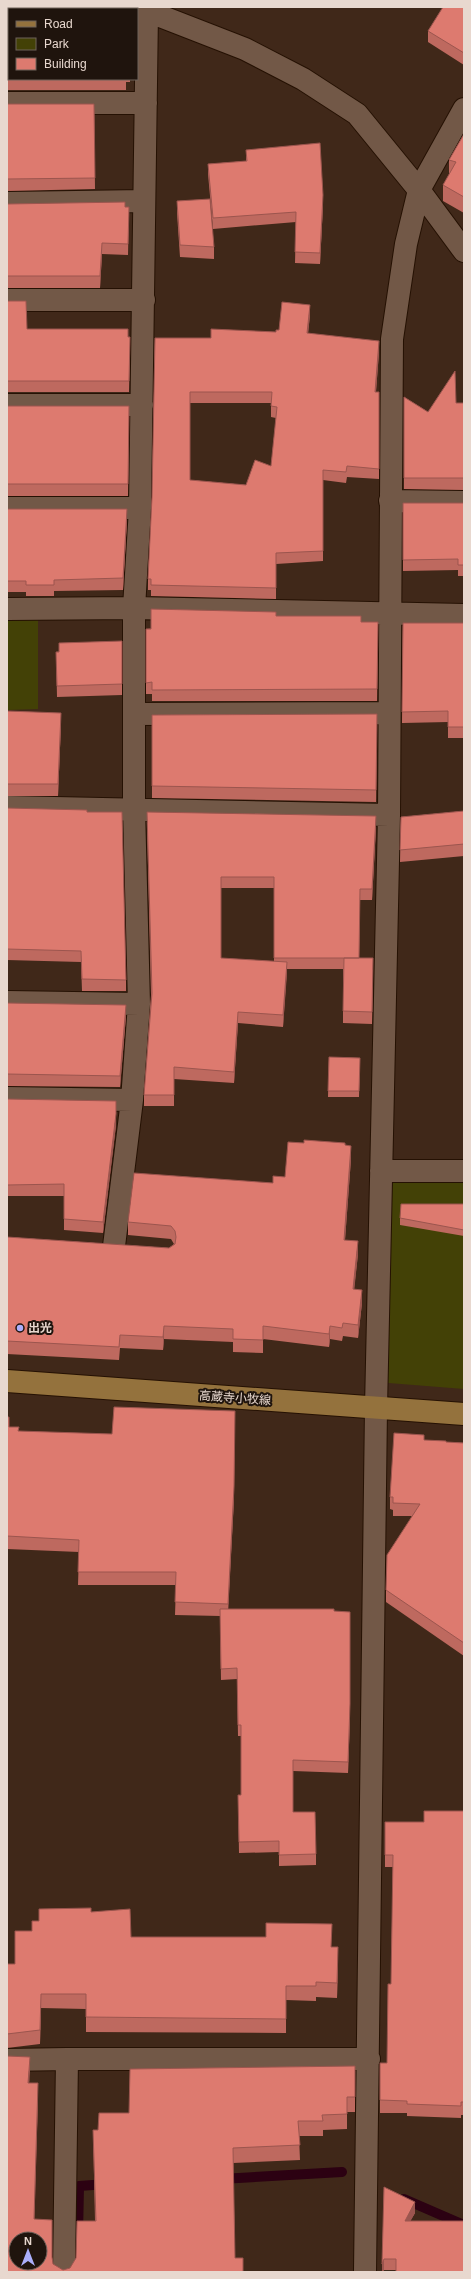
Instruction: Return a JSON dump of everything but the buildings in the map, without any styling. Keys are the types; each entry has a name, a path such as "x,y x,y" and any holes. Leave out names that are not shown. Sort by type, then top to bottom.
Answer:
{"main road":[{"name":"高蔵寺小牧線","path":"7,1381 464,1414"}],"street":[{"path":"114,1246 132,1100 139,1004 134,808 134,608 140,508 144,300 146,103 142,9 246,49 303,79 357,114 419,190 464,251"},
{"path":"7,103 146,103"},
{"path":"365,2272 369,2059 376,1408 389,815 392,339 406,244 419,190 464,109"},
{"path":"7,203 144,201"},
{"path":"7,300 144,300"},
{"path":"7,405 142,405"},
{"path":"390,501 464,502"},
{"path":"7,508 140,508"},
{"path":"7,609 134,608 464,615"},
{"path":"134,714 389,713"},
{"path":"7,807 134,808 389,815"},
{"path":"7,1002 139,1004"},
{"path":"7,1098 132,1100"},
{"path":"381,1171 464,1171"},
{"path":"91,1245 135,1248"},
{"path":"64,2272 67,2059"},
{"path":"7,2060 369,2059"}],"green space":[{"path":"7,609 38,609 38,709 7,710"},
{"path":"381,1171 464,1171 464,1389 376,1382"}],"waterway":[{"path":"221,2179 342,2172"},
{"path":"78,2234 79,2186 107,2184"},
{"path":"404,2199 464,2225"}],"place":[{"name":"出光","path":"20,1328"}]}
